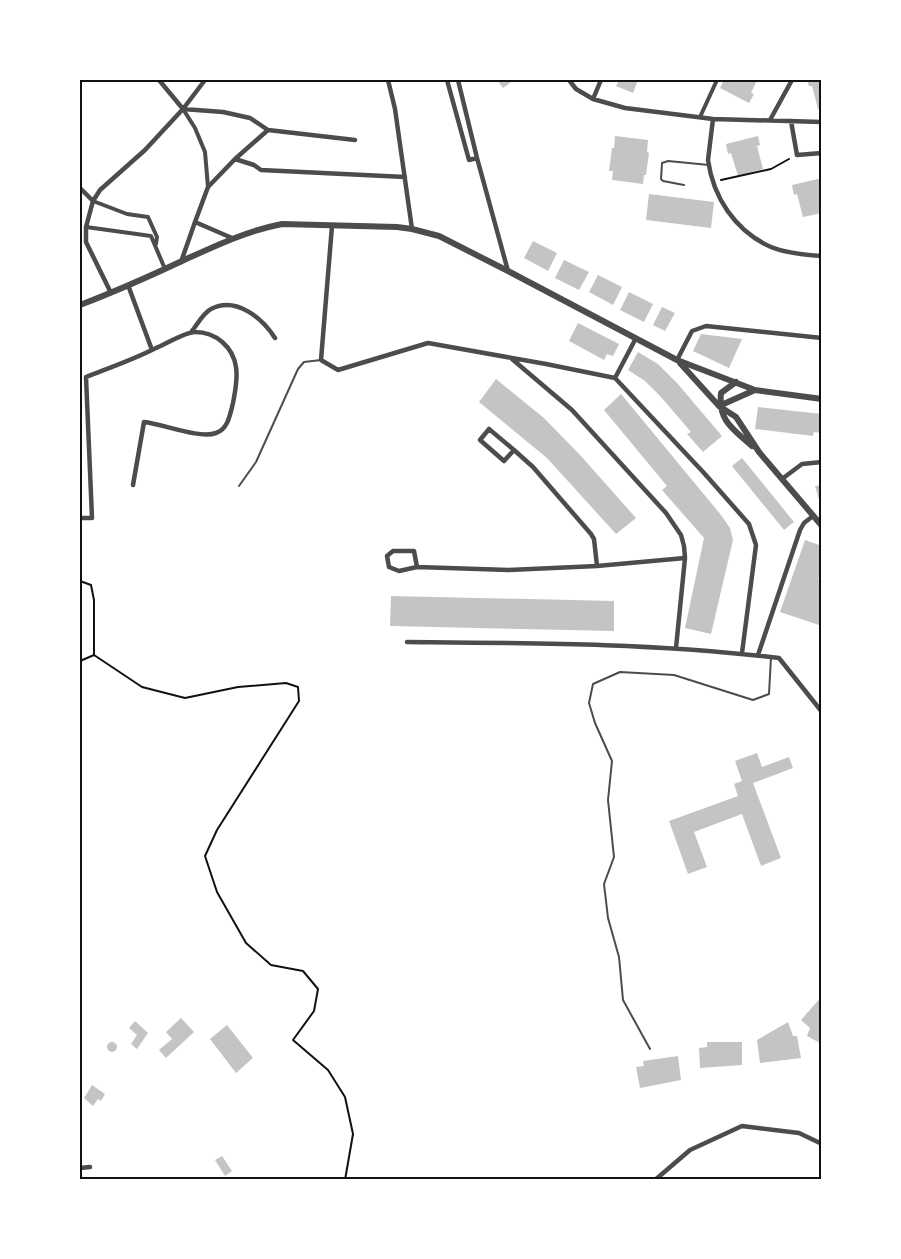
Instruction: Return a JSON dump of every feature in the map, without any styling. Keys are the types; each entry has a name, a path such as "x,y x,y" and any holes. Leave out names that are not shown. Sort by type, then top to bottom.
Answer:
{"street":[{"path":"159,80 195,128 205,152 208,186 181,262"},
{"path":"111,293 82,241 93,201 100,190 145,150 183,110 205,80"},
{"path":"388,80 395,110 412,229"},
{"path":"447,80 468,160 477,158"},
{"path":"458,80 508,271"},
{"path":"569,80 576,89 593,99 626,108 713,119 822,123"},
{"path":"593,99 601,80"},
{"path":"700,117 717,80"},
{"path":"770,120 792,80"},
{"path":"183,110 223,112 250,118 268,130 355,140"},
{"path":"713,119 708,160 712,182 726,211 742,230 771,247 805,255 822,256"},
{"path":"791,121 797,155 822,153"},
{"path":"208,186 268,130"},
{"path":"235,159 254,165 261,171 405,177"},
{"path":"80,188 93,201 127,214 148,218 157,237 156,248"},
{"path":"195,222 232,238"},
{"path":"80,305 232,238 263,228 282,224 397,227 439,236 677,360 756,390 822,399"},
{"path":"332,226 321,360 338,370 428,343 615,378 704,472 749,524 756,545 742,653"},
{"path":"86,227 151,236 165,268"},
{"path":"128,285 152,350"},
{"path":"80,518 92,518 86,377 192,331 209,310 223,305 241,308 255,315 269,328 275,338"},
{"path":"677,360 692,331 706,326 822,338"},
{"path":"133,485 144,422 199,435 215,434 225,428 236,390 237,368 232,353 219,338 206,332 192,331"},
{"path":"615,378 636,338"},
{"path":"510,357 572,410 666,513 681,535 685,558 676,648"},
{"path":"677,360 719,406 736,417 759,452 822,525"},
{"path":"735,382 721,393 719,406 726,422 759,452"},
{"path":"719,406 756,390"},
{"path":"514,450 504,461 480,440 489,429 514,450 533,467 591,534 594,540 597,566"},
{"path":"782,479 802,464 822,462"},
{"path":"758,655 800,530 804,523 813,516"},
{"path":"417,567 414,551 393,551 387,556 389,567 399,571 417,567 509,570 597,566 685,558"},
{"path":"407,642 676,648 779,658 822,711"},
{"path":"655,1179 690,1150 742,1126 799,1133 822,1144"},
{"path":"80,1167 90,1167"}],"lane":[{"path":"684,185 660,179 662,163 669,161 709,165"},
{"path":"239,486 256,462 297,369 304,362 321,360"},
{"path":"650,1049 623,1000 619,957 608,918 604,884 614,857 608,800 612,761 589,703 593,684 620,672 674,675 753,700 769,694 771,657"}],"path":[{"path":"712,182 771,169 797,155"},
{"path":"80,581 91,585 94,600 94,655"},
{"path":"80,661 94,655"},
{"path":"94,655 142,687 185,698 238,687 286,683 298,687 299,701 217,830 205,856 217,892 246,943 271,965 303,971 318,989 314,1011 293,1040 328,1070 345,1097 353,1134 345,1179"}],"building":[{"path":"497,80 514,80 503,88"},
{"path":"619,80 638,80 633,93 616,86"},
{"path":"724,80 757,80 749,103 720,88"},
{"path":"807,80 822,80 822,108 818,109 812,86 809,86"},
{"path":"615,136 648,140 647,152 649,153 643,184 612,180 613,171 609,171"},
{"path":"758,136 760,145 757,146 763,169 738,176 726,144"},
{"path":"822,178 822,213 803,217 797,194 794,195 792,185"},
{"path":"649,194 714,202 711,228 646,220"},
{"path":"533,241 557,253 548,271 524,258"},
{"path":"564,260 589,272 579,290 555,278"},
{"path":"598,275 622,287 613,305 589,292"},
{"path":"629,292 653,304 644,322 620,310"},
{"path":"662,307 675,313 665,331 653,325"},
{"path":"578,323 619,344 613,356 607,354 604,360 569,341"},
{"path":"701,334 742,339 729,368 693,351"},
{"path":"638,352 658,364 677,383 722,436 703,452 687,434 691,432 661,397 645,381 628,370"},
{"path":"496,379 544,418 636,518 616,534 547,458 479,402"},
{"path":"621,394 730,528 733,540 711,634 685,628 704,538 662,490 667,486 604,410"},
{"path":"758,407 822,414 822,433 814,432 813,436 755,429"},
{"path":"742,458 794,522 784,530 732,466"},
{"path":"822,485 822,506 821,506 815,486"},
{"path":"805,540 822,546 822,571 818,579 822,580 822,626 780,612"},
{"path":"391,596 614,601 614,631 390,626"},
{"path":"757,753 762,767 789,757 793,768 753,783 781,858 761,866 742,814 694,832 707,867 688,874 669,821 738,796 734,784 742,781 735,761"},
{"path":"822,996 822,1044 807,1036 810,1028 801,1020"},
{"path":"181,1018 194,1032 166,1058 159,1050 172,1039 166,1032"},
{"path":"135,1021 148,1033 137,1049 131,1044 137,1035 129,1028"},
{"path":"788,1022 793,1036 797,1036 801,1058 760,1063 757,1040"},
{"path":"227,1025 253,1058 236,1073 210,1039"},
{"path":"112,1042 116,1043 116,1051 112,1052 108,1051 107,1047 108,1043"},
{"path":"707,1042 742,1042 742,1065 700,1068 699,1048 707,1047"},
{"path":"678,1056 681,1080 640,1088 636,1067 644,1066 643,1061"},
{"path":"92,1085 105,1094 101,1101 98,1099 93,1106 84,1098"},
{"path":"222,1156 232,1171 225,1176 215,1160"}]}
